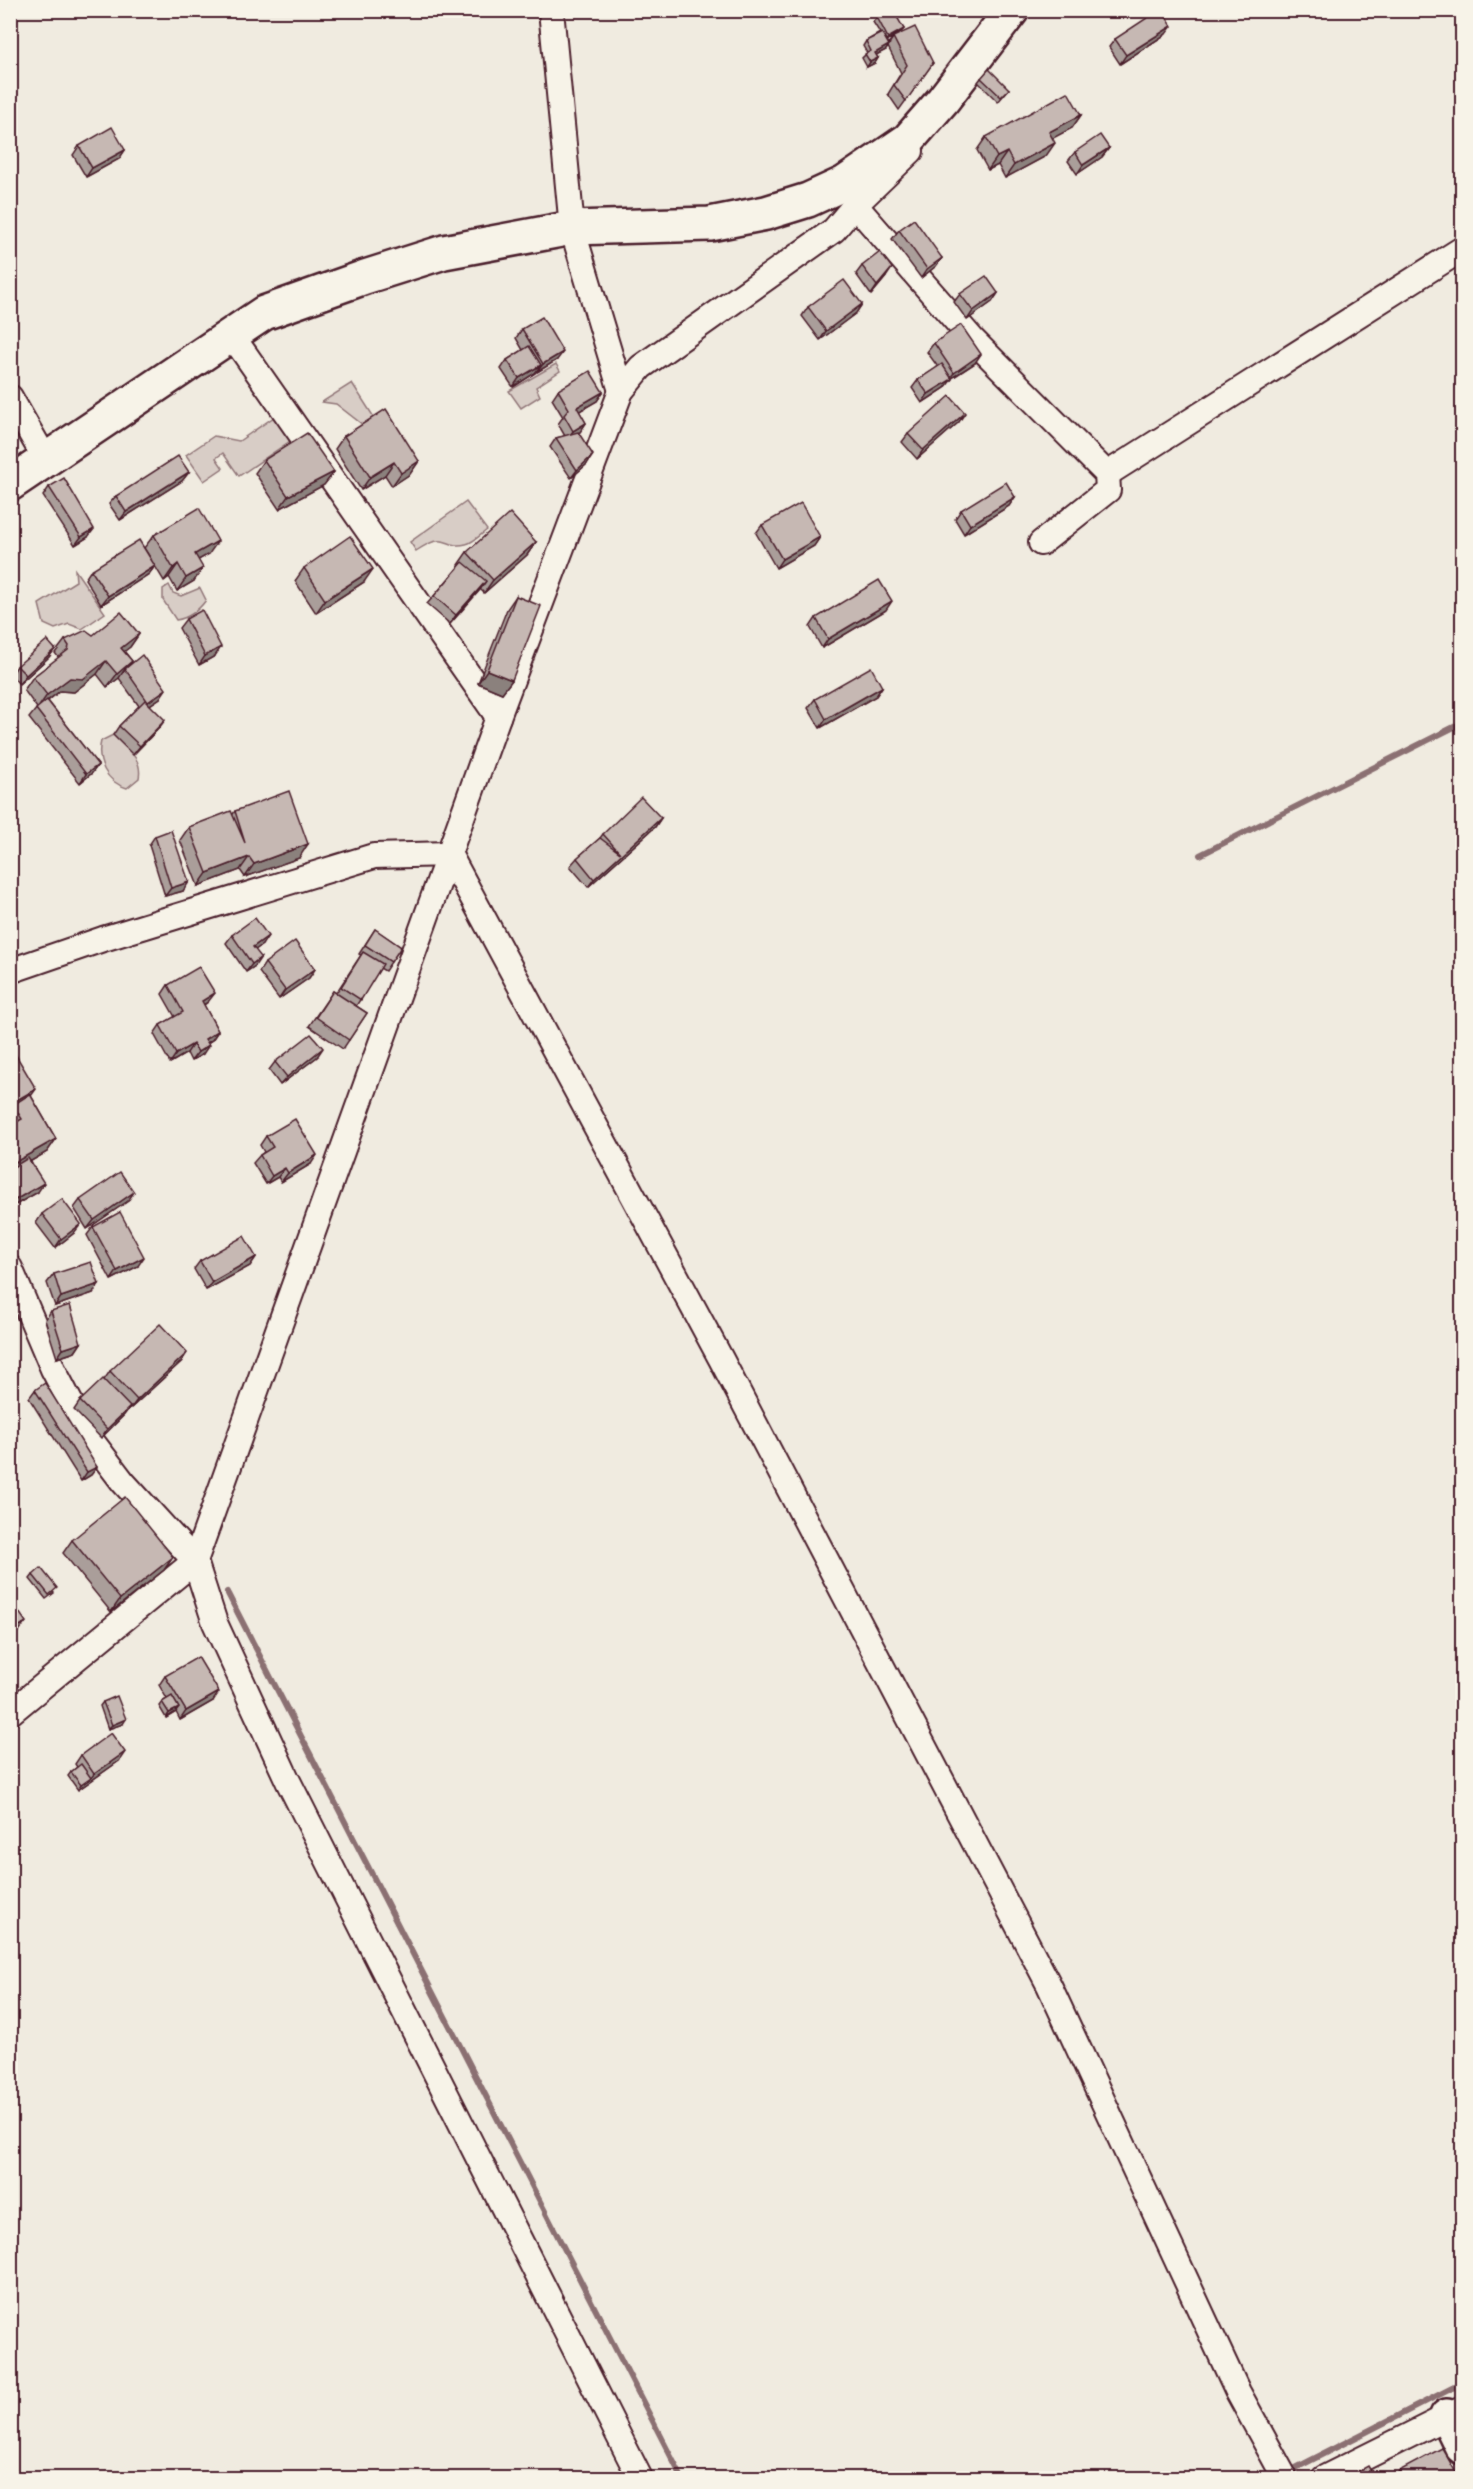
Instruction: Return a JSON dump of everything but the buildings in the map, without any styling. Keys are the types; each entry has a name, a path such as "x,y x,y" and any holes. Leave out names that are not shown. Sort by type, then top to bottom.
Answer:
{"street":[{"path":"551,10 572,228 621,391"},
{"path":"10,484 233,337 264,313 444,252 572,228 710,224 766,213 808,200 845,183 909,140 943,100 1012,10"},
{"path":"10,1713 195,1561 498,717 621,391 641,367 834,230 855,205 909,155 943,100"},
{"path":"855,205 972,339 1107,474 1108,490 1041,543"},
{"path":"1107,474 1462,249"},
{"path":"233,337 498,717"},
{"path":"10,397 46,460"},
{"path":"10,971 103,939 374,856 449,854"},
{"path":"449,854 715,1349 1049,1985 1238,2392 1283,2475"},
{"path":"10,1268 53,1369 88,1436 130,1490 195,1561 215,1623 288,1781 640,2478"},
{"path":"1324,2478 1455,2413 1462,2447"}],"shaded area":[{"path":"556,364 560,371 536,387 540,396 521,408 509,391"},
{"path":"352,383 377,422 367,428 336,404 322,402"},
{"path":"277,415 293,439 239,476 223,453 216,458 223,468 204,481 186,455 214,436 239,441"},
{"path":"466,502 487,530 466,544 453,545 434,541 416,551 410,542"},
{"path":"75,570 105,613 82,629 69,624 55,629 44,624 39,604 76,581"},
{"path":"169,585 173,593 181,596 200,588 206,600 193,613 176,620 163,600 163,589"},
{"path":"113,735 136,759 140,771 139,778 127,788 113,781 101,763 101,741"}],"waterway":[{"path":"1200,855 1462,723"},
{"path":"227,1592 682,2478"},
{"path":"1286,2473 1462,2383"}]}
